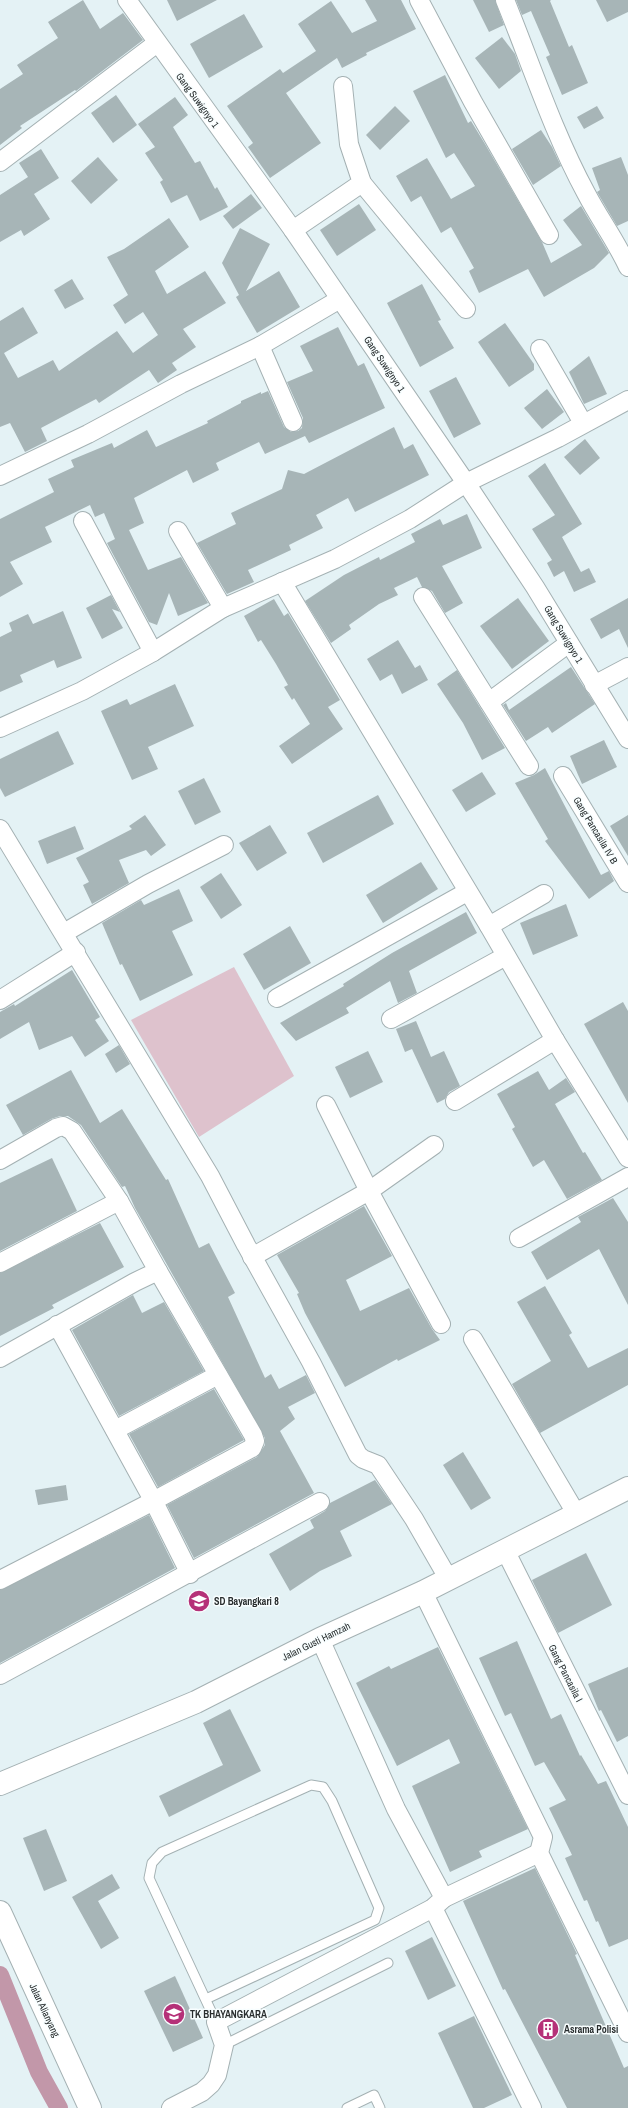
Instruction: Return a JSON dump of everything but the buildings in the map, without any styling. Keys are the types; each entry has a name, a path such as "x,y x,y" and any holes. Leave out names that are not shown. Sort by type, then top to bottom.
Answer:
{"street":[{"name":"Gang Suwignyo 1","path":"127,0 293,230 466,483 569,643 628,739"},
{"path":"419,0 473,102 549,235"},
{"path":"505,0 558,134 586,193 618,245 628,267"},
{"path":"0,162 157,43"},
{"path":"343,86 349,144 362,183 466,309"},
{"path":"293,230 362,183"},
{"path":"0,476 88,434 182,384 260,346 340,299"},
{"path":"260,346 293,422"},
{"path":"540,349 583,423"},
{"path":"0,728 82,691 153,652 223,608 335,559 410,519 466,483 558,438 583,423 628,400"},
{"path":"83,521 153,652"},
{"path":"178,531 223,608"},
{"path":"282,582 467,892 489,926 554,1040 628,1158"},
{"path":"424,597 529,766"},
{"path":"489,702 569,643"},
{"path":"594,685 628,667"},
{"name":"Gang Pancasila IV B","path":"564,776 628,883"},
{"path":"0,829 76,952 210,1176 252,1257 311,1362 358,1455 363,1459 378,1465 414,1519 448,1578"},
{"path":"64,933 148,884 224,845"},
{"path":"277,998 467,892"},
{"path":"489,926 544,894"},
{"path":"0,1000 76,952"},
{"path":"391,1019 506,956"},
{"path":"455,1101 554,1040"},
{"path":"326,1105 369,1191 441,1324"},
{"path":"0,1160 56,1128 63,1126 72,1131 119,1201 253,1435 255,1441 252,1448 0,1580"},
{"path":"252,1257 369,1191 434,1145"},
{"path":"519,1238 628,1177"},
{"path":"0,1263 119,1201"},
{"path":"0,1358 57,1325 158,1271"},
{"path":"57,1325 153,1500 190,1574"},
{"path":"473,1339 577,1515"},
{"path":"115,1430 218,1375"},
{"name":"Jalan Gusti Hamzah","path":"0,1784 93,1747 196,1702 320,1639 423,1592 628,1488"},
{"path":"0,1675 190,1574 320,1502"},
{"name":"Gang Pancasila I","path":"505,1550 628,1795"},
{"path":"423,1592 543,1837 539,1853 628,2033"},
{"path":"320,1639 438,1903 532,2108"},
{"path":"171,2108 202,2092 211,2084 219,2070 224,2044 216,2022 438,1903 539,1853"},
{"name":"Jalan Alianyang","path":"0,1912 90,2108"}],"lane":[{"path":"206,1999 375,1920 379,1908 332,1800 323,1787 311,1786 162,1852 152,1864 149,1878 216,2022"},
{"path":"224,2044 388,1964"},
{"path":"347,2108 374,2095 380,2108"}],"shaded area":[{"path":"234,967 294,1076 199,1137 131,1020"}],"waterway":[{"path":"0,1975 39,2072 59,2108"}],"place":[{"name":"SD Bayangkari 8","path":"199,1601"},
{"name":"TK BHAYANGKARA","path":"174,2014"},
{"name":"Asrama Polisi","path":"548,2029"}]}
